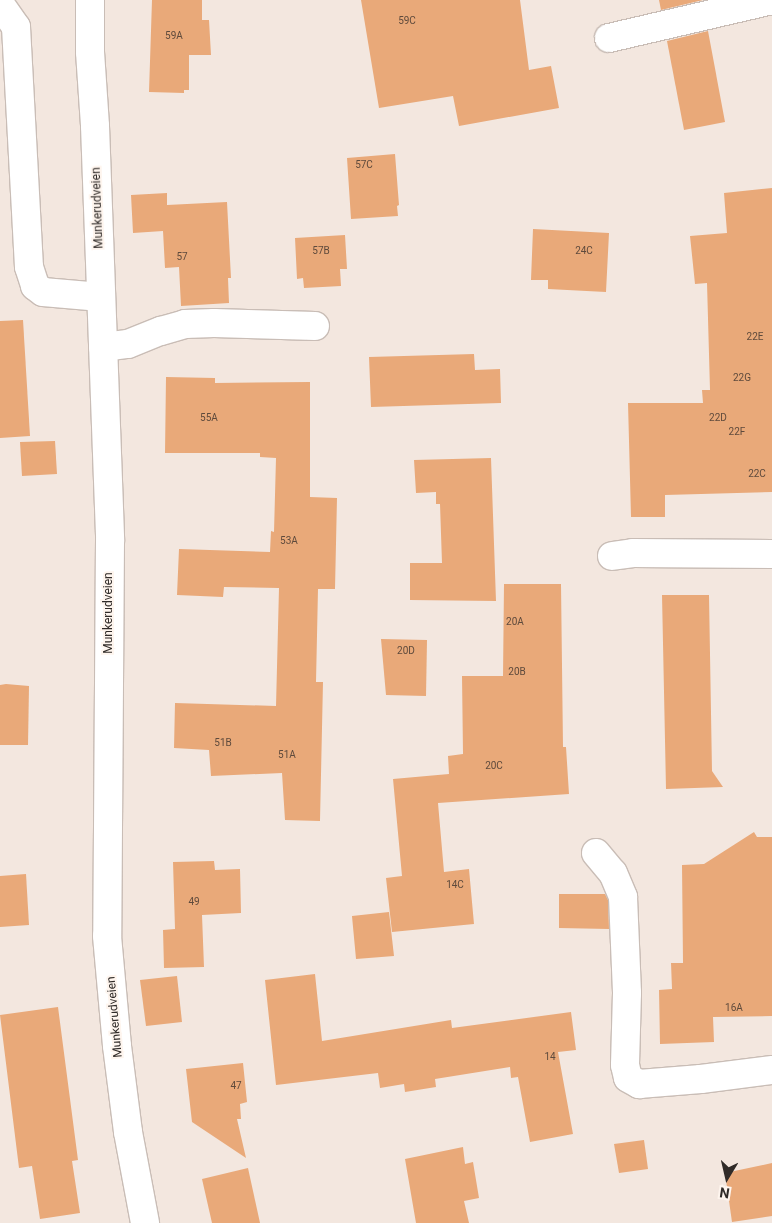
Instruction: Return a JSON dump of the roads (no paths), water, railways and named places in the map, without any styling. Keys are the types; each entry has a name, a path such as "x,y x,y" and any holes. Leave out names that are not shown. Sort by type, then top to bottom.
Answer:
{"street":[{"name":"Munkerudveien","path":"90,0 90,52 110,541 107,936 117,1046 128,1132 145,1223"},
{"path":"608,38 772,0"},
{"path":"0,4 16,27 29,267 35,286 43,292 101,297"},
{"path":"103,347 128,344 185,324 315,326"},
{"path":"612,556 633,553 772,554"},
{"path":"596,853 614,873 623,897 627,993 625,1066 628,1078 639,1084 702,1079 772,1070"}]}
